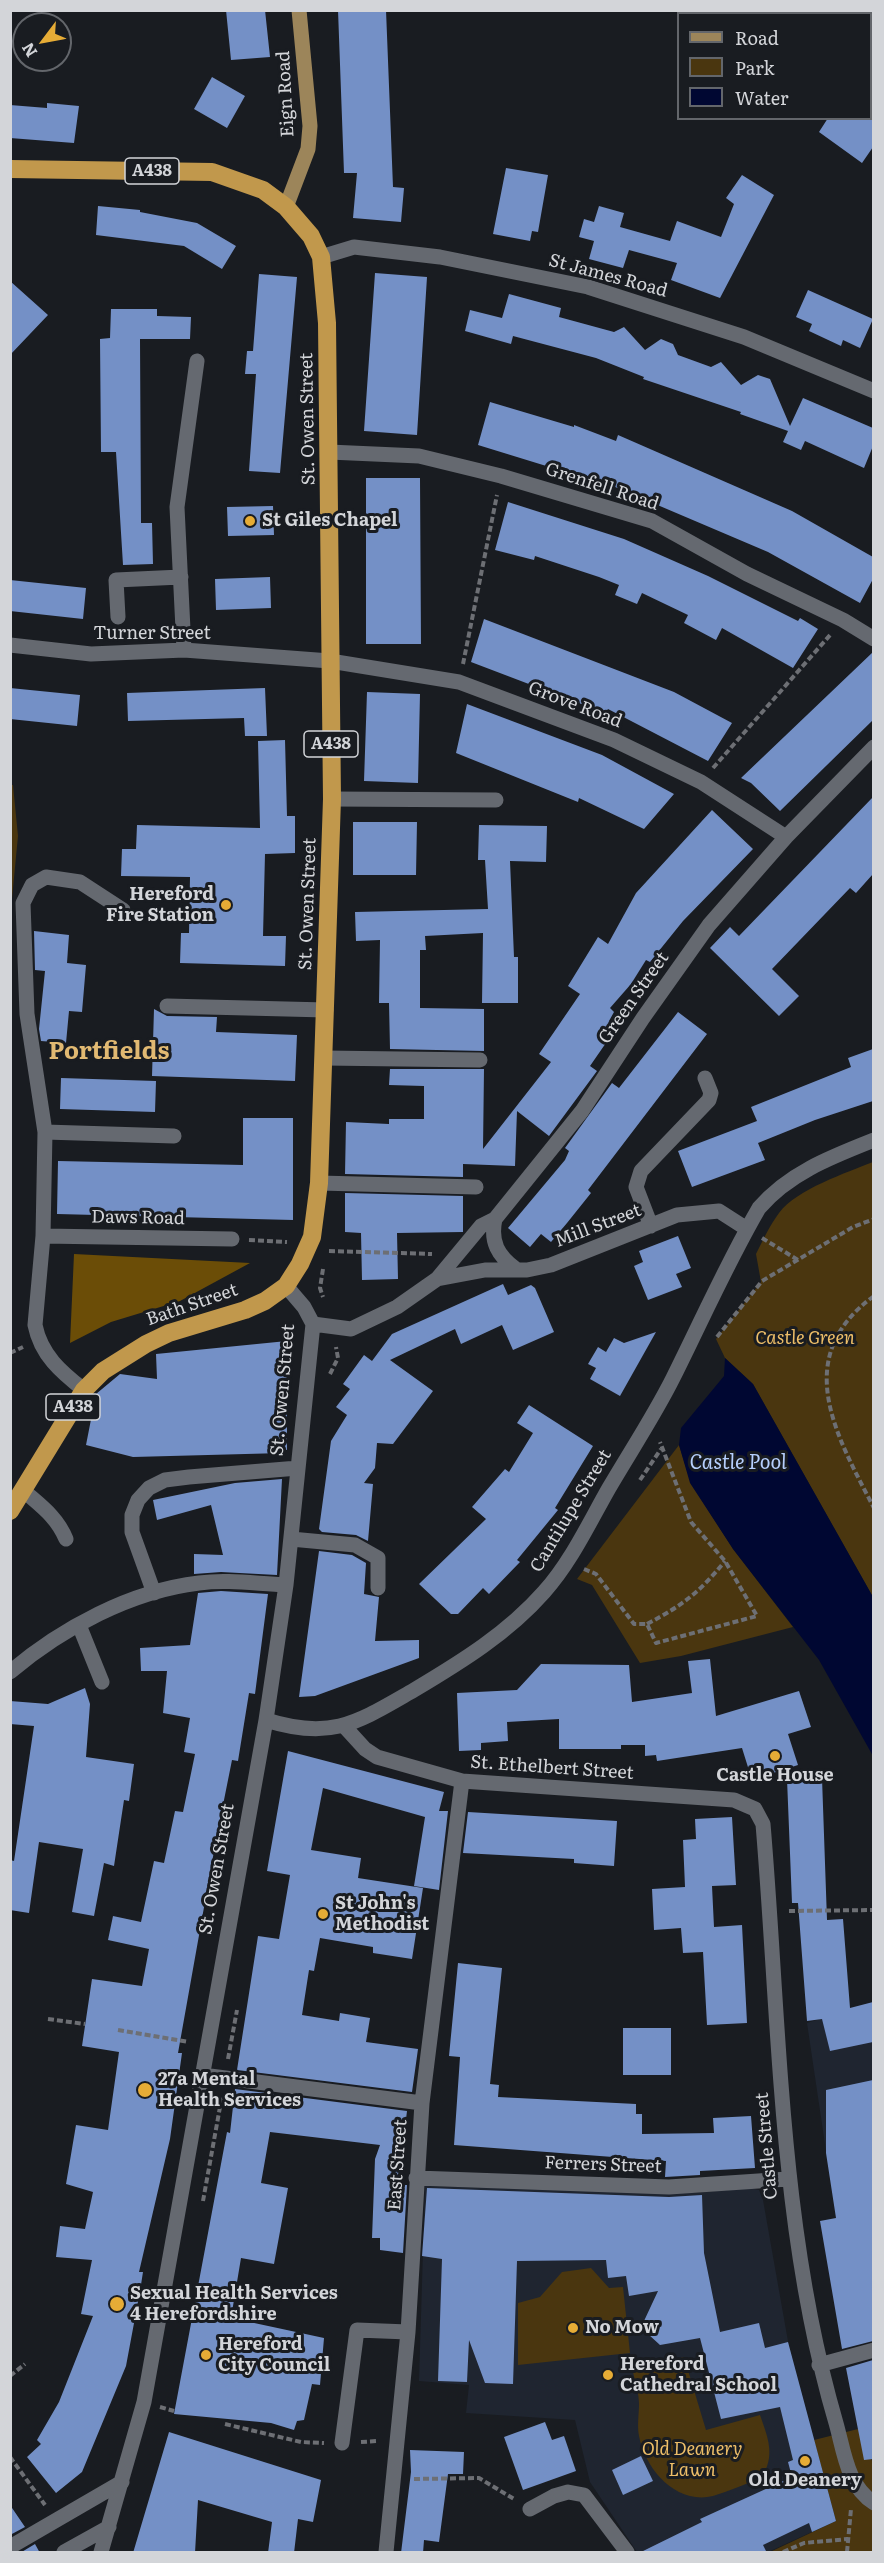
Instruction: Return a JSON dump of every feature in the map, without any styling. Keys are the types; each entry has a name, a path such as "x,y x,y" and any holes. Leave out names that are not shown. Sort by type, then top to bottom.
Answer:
{"highway":[{"name":"A438","path":"10,170 212,172 263,190 286,207"},
{"name":"St. Owen Street","path":"286,207 311,236 321,257 326,304 332,799 316,1251 286,1286"},
{"name":"Bath Street","path":"10,1511 84,1390 103,1371 146,1344 169,1333 265,1302 286,1286"}],"main road":[{"name":"Eign Road","path":"286,207 308,149 310,126 299,10"}],"street":[{"name":"St James Road","path":"321,257 354,247 440,256 588,287 744,337 873,391"},
{"path":"184,650 177,507 197,361"},
{"name":"Grenfell Road","path":"329,452 419,456 501,476 652,521 747,574 843,620 873,639"},
{"path":"118,617 117,580 181,578"},
{"name":"Turner Street","path":"10,645 91,654 184,650 330,662"},
{"name":"Grove Road","path":"330,662 459,682 614,740 701,782 786,837"},
{"name":"Green Street","path":"436,1279 482,1226 495,1219 582,1111 709,926 786,837 873,747"},
{"path":"332,799 496,800"},
{"path":"84,1390 47,1356 38,1338 36,1306 44,1236 45,1132 27,1014 23,903 32,885 46,877 80,882 123,910"},
{"path":"167,1006 326,1010"},
{"path":"324,1058 480,1060"},
{"path":"651,1226 636,1187 641,1171 709,1100 711,1093 705,1078"},
{"path":"45,1132 174,1136"},
{"path":"747,1229 772,1193 793,1177 825,1159 873,1140"},
{"path":"319,1183 476,1187"},
{"name":"Mill Street","path":"314,1324 351,1329 369,1323 398,1307 436,1279 485,1270 527,1270 551,1265 677,1215 719,1211 747,1229"},
{"path":"495,1219 493,1230 495,1246 502,1259 516,1269"},
{"name":"Cantilupe Street","path":"266,1720 292,1729 322,1730 344,1726 368,1716 453,1667 516,1621 545,1591 567,1562 651,1416 747,1229"},
{"name":"Daws Road","path":"44,1236 232,1239"},
{"name":"St. Owen Street","path":"101,2553 144,2403 266,1720 286,1586 314,1324 304,1307 286,1286"},
{"path":"154,1593 132,1532 132,1515 138,1500 149,1488 165,1480 298,1468"},
{"path":"24,1491 50,1513 60,1525 66,1539"},
{"path":"291,1539 355,1545 378,1558 378,1588"},
{"path":"10,1672 32,1654 79,1625 154,1593 198,1583 221,1581 286,1586"},
{"path":"79,1625 102,1682"},
{"name":"St. Ethelbert Street","path":"344,1726 365,1749 377,1757 462,1781 734,1800 755,1809 763,1824"},
{"name":"East Street","path":"386,2553 408,2332 422,2103 462,1781"},
{"name":"Castle Street","path":"763,1824 788,2179 808,2316 819,2365 853,2484"},
{"path":"202,2075 422,2103"},
{"name":"Ferrers Street","path":"416,2178 669,2187 788,2179"},
{"path":"342,2443 357,2330 408,2332"},
{"path":"819,2365 873,2350"},
{"path":"10,2547 57,2522 122,2482"},
{"path":"853,2484 873,2503"},
{"path":"530,2509 554,2496 568,2492 584,2495 627,2553"},
{"path":"64,2553 110,2527"}],"path":[{"path":"459,682 501,476"},
{"path":"701,782 843,620"},
{"path":"716,1339 762,1281 852,1227 873,1219"},
{"path":"747,1229 798,1260"},
{"path":"232,1239 285,1242 316,1251 457,1255"},
{"path":"873,1296 853,1312 839,1330 830,1349 826,1397 833,1424 873,1508"},
{"path":"647,1624 656,1643 757,1616 725,1561 691,1522 651,1416"},
{"path":"567,1562 596,1574 634,1624 647,1624 677,1608 703,1589 725,1561"},
{"path":"770,1912 873,1910"},
{"path":"48,2019 85,2025"},
{"path":"118,2030 207,2045"},
{"path":"10,2376 26,2364"},
{"path":"225,2424 301,2442 342,2443 398,2439"},
{"path":"10,2457 57,2522"},
{"path":"395,2479 479,2478 530,2509"},
{"path":"847,2553 853,2484"},
{"path":"783,2553 804,2543 848,2539"}],"shaded area":[{"path":"74,1254 250,1263 180,1301 111,1322 70,1343"},
{"path":"873,2002 873,2172 830,2178 807,2023"},
{"name":"Hereford Cathedral School","path":"425,2186 694,2193 750,2188 759,2190 763,2200 789,2347 836,2521 768,2552 637,2552 590,2482 575,2420 466,2413 469,2385 419,2381"}],"green space":[{"path":"11,785 13,785 18,836 11,909"},
{"name":"Castle Green","path":"873,1162 873,1597 753,1384 725,1358 716,1339 761,1282 756,1254 779,1213 797,1196"},
{"path":"679,1445 691,1483 733,1549 793,1627 681,1656 640,1663 592,1585 577,1579"},
{"name":"No Mow","path":"591,2268 609,2288 623,2287 630,2353 518,2365 518,2303 540,2297 562,2272"},
{"name":"Old Deanery Lawn","path":"684,2357 706,2430 760,2415 769,2447 766,2470 761,2478 713,2496 699,2497 675,2490 664,2482 648,2461 639,2436 639,2400 633,2372"},
{"path":"858,2429 873,2463 873,2552 770,2552 836,2521 814,2440"}],"water":[{"name":"Castle Pool","path":"725,1358 753,1384 873,1597 873,1756 819,1660 733,1549 690,1483 679,1445 681,1428 724,1376"}],"building":[{"path":"226,10 265,10 270,57 231,60"},
{"path":"338,10 386,10 393,187 404,188 401,222 353,218 357,173 344,173"},
{"path":"212,77 245,96 227,128 194,109"},
{"path":"47,103 79,106 74,143 10,138 10,105 47,108"},
{"path":"873,118 873,147 862,163 819,132 827,120 872,120"},
{"path":"506,168 548,175 538,232 532,231 530,241 493,234"},
{"path":"742,175 774,195 720,298 671,280 677,263 629,250 623,268 589,259 594,241 579,237 584,219 594,222 599,206 624,213 620,227 670,241 677,221 721,237 734,204 726,198"},
{"path":"98,206 140,210 140,212 197,223 236,246 222,269 184,246 96,235"},
{"path":"375,273 427,277 417,435 364,431"},
{"path":"259,274 297,277 280,473 249,471 256,374 245,374 247,351 253,351"},
{"path":"10,281 48,315 10,355"},
{"path":"808,290 873,319 860,348 843,340 841,346 809,331 812,324 796,317"},
{"path":"509,294 561,308 559,317 614,332 624,327 645,350 661,339 673,344 678,355 711,367 721,362 741,385 758,375 770,379 790,426 803,398 873,428 873,446 864,468 805,441 801,450 783,442 788,431 740,414 741,412 643,379 644,377 596,358 513,336 511,344 465,331 470,310 502,318"},
{"path":"111,309 157,309 157,316 191,317 190,339 140,339 141,523 152,523 153,564 123,565 116,452 101,452 100,339 110,338"},
{"path":"490,402 574,427 574,425 616,441 618,435 792,511 873,557 873,579 860,603 768,552 594,478 593,480 557,466 556,469 478,445"},
{"path":"366,478 420,478 421,644 366,644"},
{"path":"508,502 624,539 708,576 798,621 800,618 818,629 793,668 722,628 716,640 684,623 688,615 642,593 637,604 615,595 619,585 599,577 535,556 534,560 495,550"},
{"name":"St Giles Chapel","path":"273,506 274,535 228,536 227,507"},
{"path":"270,577 271,608 216,610 215,579"},
{"path":"10,580 86,588 83,619 10,611"},
{"path":"484,619 674,692 732,723 708,761 608,709 605,713 471,662"},
{"path":"873,652 873,720 780,811 751,783 741,778"},
{"path":"10,688 80,695 77,726 10,719"},
{"path":"265,688 267,736 245,736 244,718 128,721 127,693"},
{"path":"367,692 420,694 418,783 364,781"},
{"path":"467,704 602,755 674,794 644,829 579,798 578,802 456,753"},
{"name":"Hereford Fire Station","path":"285,740 287,816 295,816 295,853 265,854 263,936 286,936 285,966 180,963 181,933 189,933 190,877 121,876 122,849 136,849 137,825 260,828 258,741"},
{"path":"873,797 873,874 856,893 850,888 772,969 799,996 779,1016 710,948 730,927 739,936"},
{"path":"712,810 753,849 683,921 650,962 646,960 631,984 610,1008 614,1012 609,1021 617,1027 590,1066 597,1071 549,1136 517,1111 515,1166 463,1164 463,1177 345,1174 346,1122 389,1124 389,1119 424,1119 424,1086 389,1085 390,1069 484,1069 483,1149 551,1062 539,1054 580,994 568,986 598,937 608,944 636,893"},
{"path":"353,822 417,822 416,875 353,875"},
{"path":"479,825 547,826 546,862 510,861 514,957 518,957 518,1003 482,1003 483,933 425,936 426,950 420,950 420,1008 484,1009 484,1051 390,1049 389,1003 379,1003 380,940 356,941 355,912 488,909 485,860 478,860"},
{"path":"34,931 69,935 67,963 86,965 82,1012 69,1011 66,1043 41,1041 39,1029 45,971 35,970"},
{"path":"154,1009 167,1016 217,1017 216,1032 297,1035 295,1081 152,1076"},
{"path":"678,1012 707,1034 588,1190 591,1193 567,1223 551,1242 541,1234 530,1247 508,1228 565,1160 569,1151 565,1148 612,1083 619,1088"},
{"path":"873,1049 873,1101 815,1120 758,1143 765,1160 692,1187 678,1151 757,1121 751,1107 851,1067 848,1058"},
{"path":"61,1078 156,1081 155,1112 60,1109"},
{"path":"243,1118 293,1118 293,1220 57,1214 58,1161 243,1165"},
{"path":"345,1193 463,1196 463,1232 397,1233 398,1279 362,1280 361,1233 345,1232"},
{"path":"678,1236 691,1268 676,1274 682,1287 648,1300 634,1266 643,1262 639,1251"},
{"path":"503,1284 508,1295 531,1285 535,1288 554,1332 513,1350 502,1325 461,1344 455,1329 390,1360 433,1391 393,1444 377,1443 375,1468 364,1483 373,1484 368,1541 356,1535 322,1532 319,1529 331,1441 347,1415 336,1407 350,1389 343,1384 364,1355 372,1361 392,1334"},
{"path":"656,1332 620,1396 590,1379 596,1368 588,1364 598,1347 606,1352 614,1338 624,1343"},
{"path":"287,1341 287,1450 283,1450 283,1453 133,1457 86,1445 96,1394 120,1374 157,1379 156,1354"},
{"path":"529,1405 593,1446 555,1508 558,1510 517,1560 520,1562 489,1594 483,1588 458,1614 451,1614 419,1584 486,1519 472,1507 505,1469 509,1472 533,1433 517,1423"},
{"path":"282,1479 277,1575 221,1572 194,1574 194,1554 223,1555 211,1505 157,1520 153,1500 235,1483"},
{"path":"319,1551 352,1555 366,1563 364,1594 379,1597 375,1641 419,1640 419,1658 315,1696 299,1697"},
{"path":"221,1591 268,1594 255,1694 249,1693 238,1761 232,1760 216,1840 178,2053 182,2053 170,2139 139,2272 143,2272 126,2366 82,2472 56,2493 27,2457 41,2444 37,2440 59,2402 93,2316 81,2314 92,2260 56,2257 60,2226 85,2229 93,2192 66,2184 76,2125 108,2130 119,2052 82,2046 92,1979 142,1986 149,1949 108,1940 113,1916 141,1922 154,1861 164,1863 175,1811 183,1812 195,1754 184,1752 190,1718 163,1713 167,1671 141,1671 140,1648 190,1645 198,1593"},
{"path":"710,1659 716,1716 799,1691 811,1727 788,1734 798,1765 752,1780 742,1748 657,1761 656,1755 645,1756 645,1745 621,1745 621,1749 559,1749 559,1719 507,1722 508,1741 481,1743 481,1750 459,1751 457,1693 517,1690 541,1664 629,1665 632,1702 692,1693 688,1661"},
{"path":"85,1688 90,1704 86,1757 134,1764 129,1801 124,1800 114,1866 104,1863 94,1916 72,1912 83,1849 39,1842 29,1913 10,1910 10,1860 14,1861 34,1726 10,1724 10,1701 48,1704"},
{"path":"288,1751 444,1792 439,1811 448,1811 439,1890 414,1886 425,1817 323,1788 311,1850 361,1858 358,1878 423,1888 412,1959 373,1953 373,1947 320,1938 314,1971 309,1970 302,2015 339,2021 340,2013 370,2018 366,2042 418,2049 412,2092 237,2070 258,1936 279,1939 290,1875 267,1871"},
{"path":"822,1778 827,1920 843,1919 850,2008 873,2002 873,2042 830,2051 822,2019 807,2021 798,1903 792,1903 787,1779"},
{"path":"468,1812 617,1821 614,1866 574,1863 574,1859 463,1853"},
{"path":"732,1817 736,1885 712,1886 714,1927 742,1925 747,2023 707,2025 703,1952 683,1953 681,1928 654,1930 652,1889 685,1887 683,1840 696,1839 695,1819"},
{"path":"458,1963 502,1968 490,2084 499,2085 498,2097 636,2104 636,2114 642,2114 642,2134 714,2133 713,2118 751,2116 755,2168 700,2171 700,2175 665,2177 666,2161 454,2145 460,2057 449,2056"},
{"path":"623,2028 671,2028 671,2075 623,2075"},
{"path":"873,2080 873,2341 842,2349 820,2221 836,2218 826,2153 826,2090"},
{"path":"235,2089 407,2111 398,2185 407,2185 403,2253 380,2250 380,2238 372,2238 375,2159 380,2145 270,2132 261,2183 288,2188 274,2264 241,2258 231,2318 324,2338 320,2385 312,2384 304,2420 297,2421 294,2430 271,2423 174,2414 227,2132 230,2133"},
{"path":"427,2188 669,2197 702,2195 704,2253 720,2332 759,2323 765,2348 788,2342 836,2521 812,2532 809,2523 763,2545 767,2553 639,2553 702,2522 700,2519 792,2477 788,2462 793,2460 780,2407 721,2419 700,2338 660,2345 648,2334 644,2321 658,2291 629,2296 626,2276 608,2278 606,2260 517,2261 513,2384 485,2383 469,2340 467,2382 438,2381 442,2259 422,2256"},
{"path":"873,2360 873,2459 864,2460 846,2368"},
{"path":"545,2422 552,2440 564,2436 576,2471 523,2490 504,2437"},
{"path":"169,2432 321,2480 313,2522 298,2519 294,2553 268,2553 272,2522 198,2500 195,2553 133,2553"},
{"path":"410,2450 464,2452 463,2474 448,2474 439,2542 424,2540 423,2553 401,2553 411,2472"},
{"path":"641,2456 653,2481 623,2495 612,2470"},
{"path":"10,2505 25,2527 10,2535"},
{"path":"35,2544 40,2553 20,2553"}],"place":[{"name":"St Giles Chapel","path":"250,521"},
{"name":"Hereford Fire Station","path":"226,905"},
{"name":"Castle House","path":"775,1756"},
{"name":"St John's Methodist","path":"323,1914"},
{"name":"27a Mental Health Services","path":"145,2090"},
{"name":"Sexual Health Services 4 Herefordshire","path":"117,2304"},
{"name":"No Mow","path":"573,2328"},
{"name":"Hereford City Council","path":"206,2355"},
{"name":"Hereford Cathedral School","path":"608,2375"},
{"name":"Old Deanery","path":"805,2461"}],"district":[{"name":"Portfields","path":"109,1052"}]}
